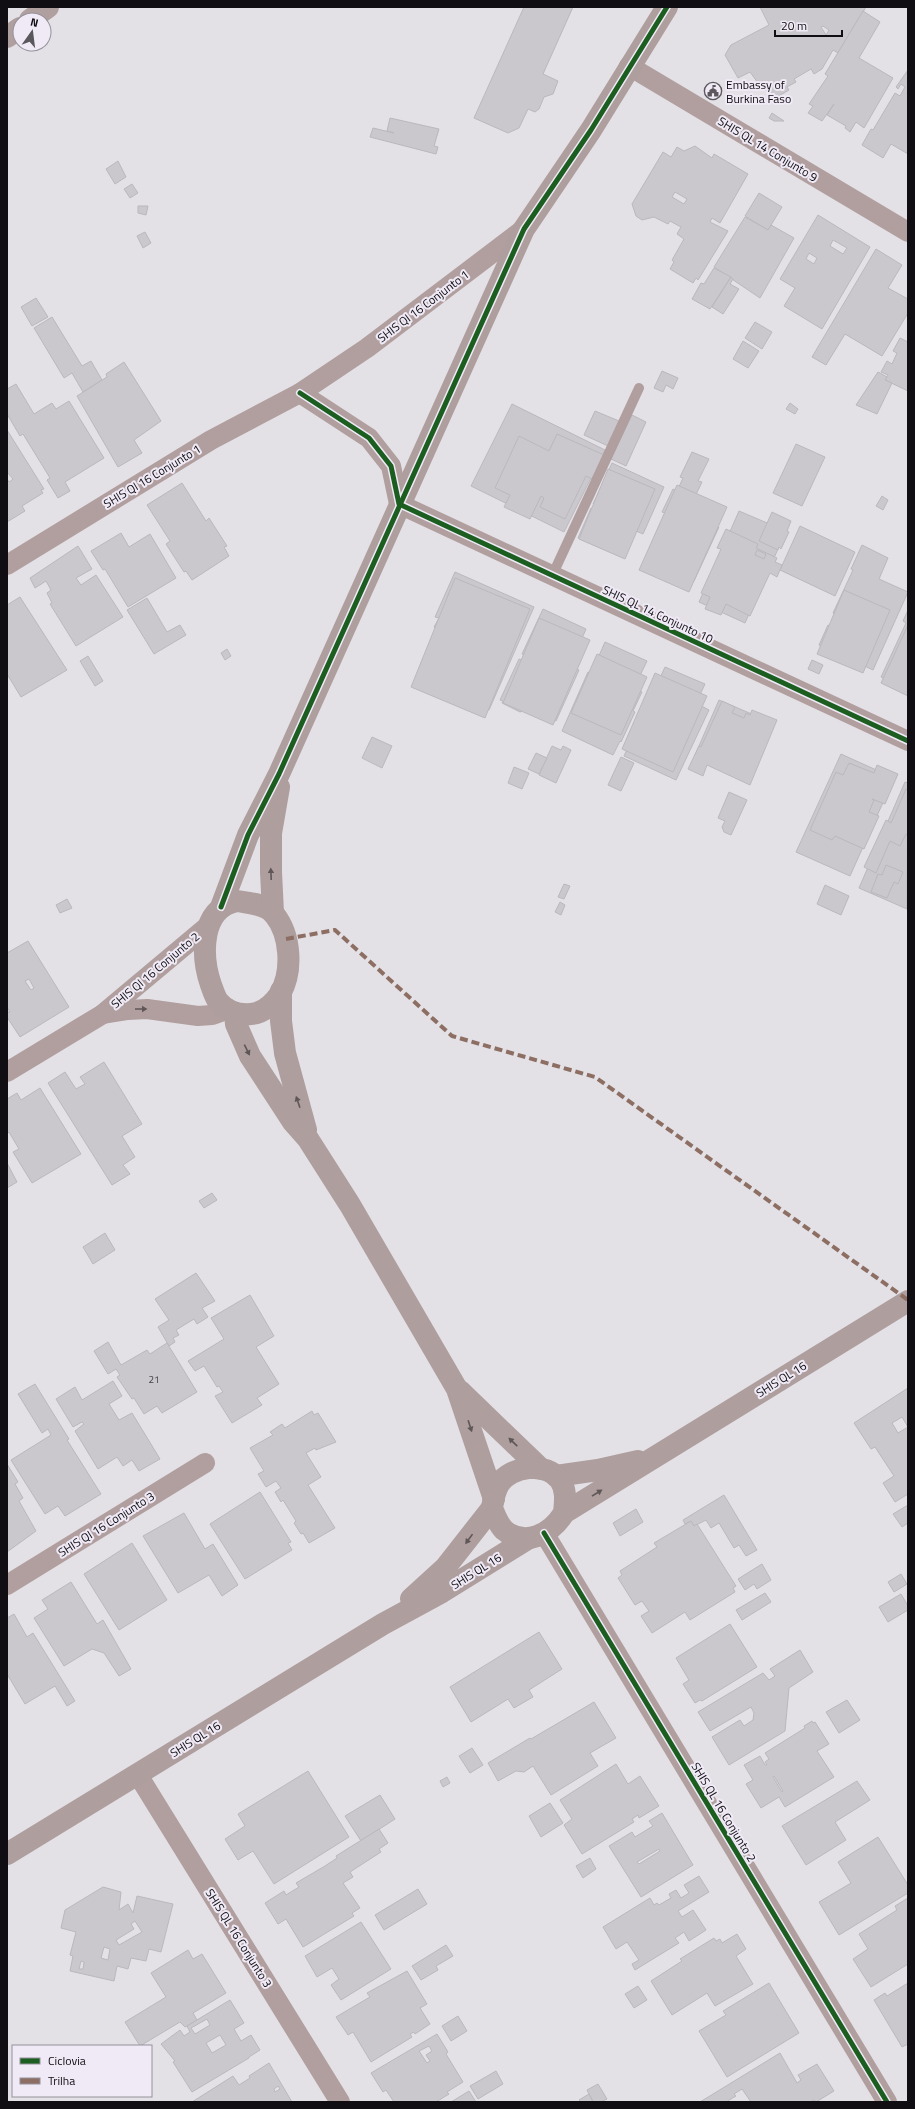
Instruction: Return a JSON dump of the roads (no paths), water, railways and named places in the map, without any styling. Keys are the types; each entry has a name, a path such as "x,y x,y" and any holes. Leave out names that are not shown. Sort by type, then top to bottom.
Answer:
{"street":[{"path":"279,774 271,833 270,872 273,913 286,939 288,948 286,980 282,991 276,1000 261,1012 246,1014 232,1011 218,1002 205,962 208,926 213,915 221,907 248,835 279,774 399,504 524,229 591,130 629,66 667,7"},
{"name":"SHIS QL 14 Conjunto 9","path":"629,66 908,232"},
{"name":"SHIS QI 16 Conjunto 1","path":"7,564 211,440 300,393 367,348 524,229"},
{"path":"300,393 369,438 391,466 399,504"},
{"name":"SHIS QL 14 Conjunto 10","path":"399,504 908,741"},
{"path":"221,907 237,901 253,903 273,913"},
{"name":"SHIS QI 16 Conjunto 2","path":"7,1072 103,1014 208,926"},
{"path":"282,991 281,1021 285,1053 308,1139"},
{"name":"SHIS QI 16 Conjunto 2","path":"103,1014 147,1009 198,1016 232,1011"},
{"path":"232,1011 250,1056 292,1122 308,1139 350,1204 457,1389 493,1503 503,1529 515,1536 535,1536 560,1520 564,1513 566,1498 561,1482 457,1389"},
{"name":"SHIS QL 16","path":"564,1513 908,1300"},
{"name":"SHIS QL 16","path":"549,1472 598,1470 655,1457"},
{"name":"SHIS QI 16 Conjunto 3","path":"7,1585 205,1463"},
{"path":"493,1503 499,1484 514,1472 530,1468 549,1472"},
{"name":"SHIS QL 16","path":"383,1624 445,1568 493,1503"},
{"name":"SHIS QL 16","path":"7,1854 383,1624 442,1592 535,1536"},
{"name":"SHIS QL 16 Conjunto 2","path":"535,1536 887,2102"},
{"name":"SHIS QL 16 Conjunto 3","path":"138,1775 340,2102"}],"lane":[{"path":"552,576 640,388"}],"place":[{"name":"Embassy of Burkina Faso","path":"713,91"}]}
